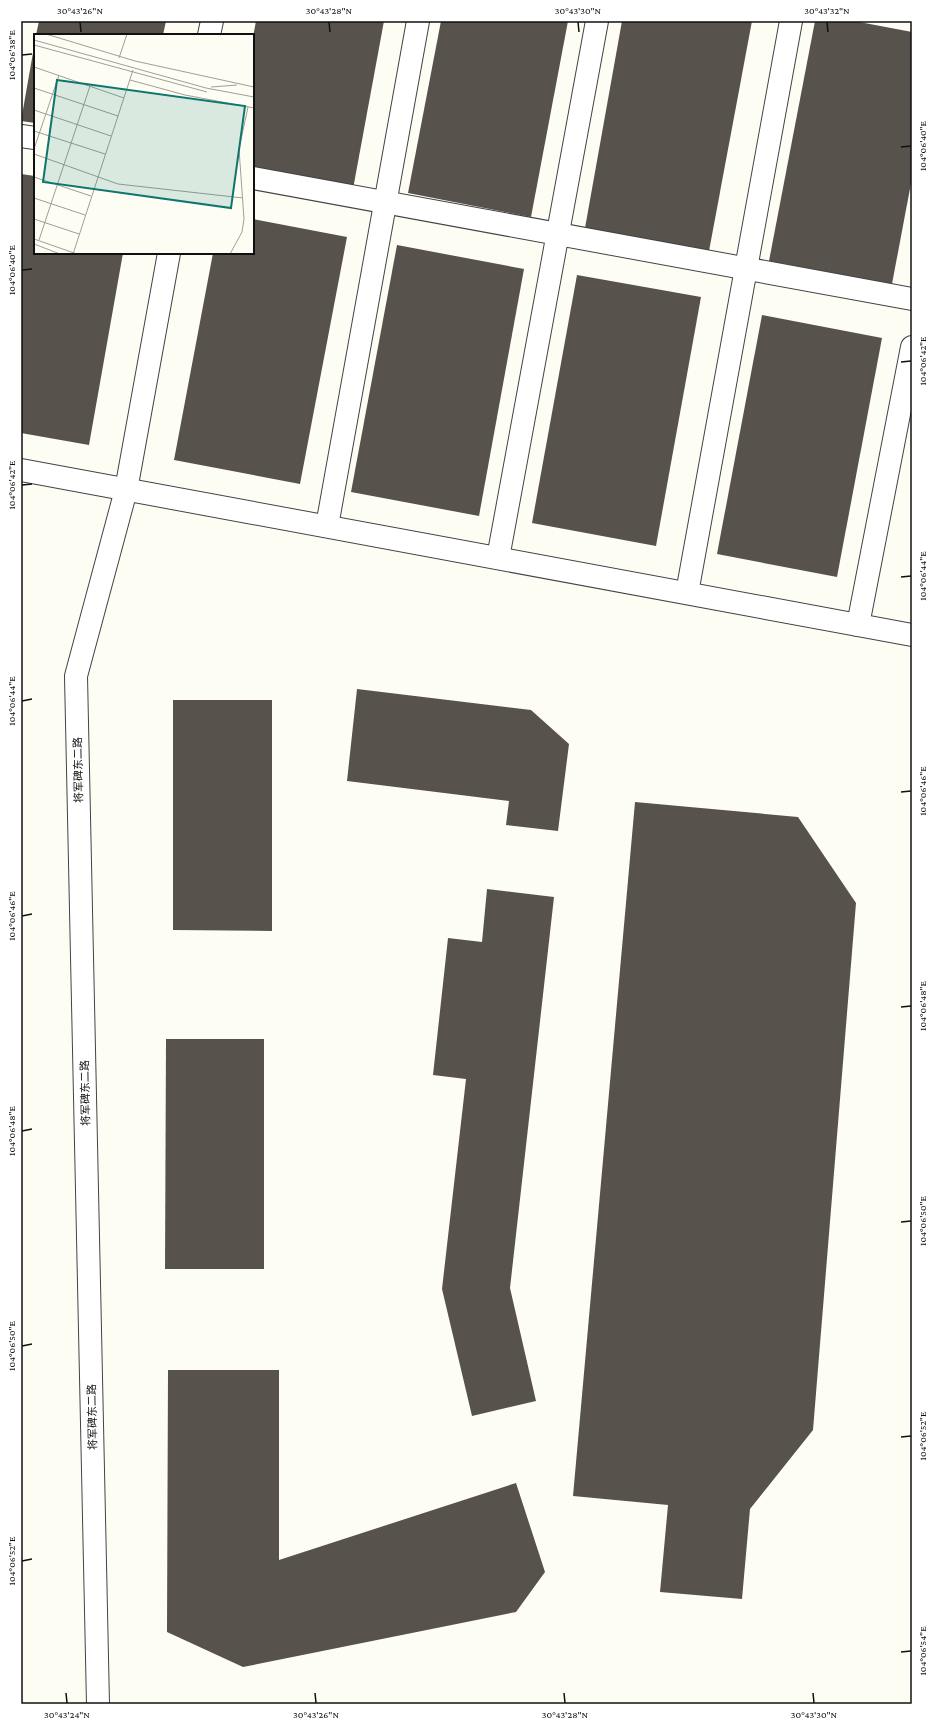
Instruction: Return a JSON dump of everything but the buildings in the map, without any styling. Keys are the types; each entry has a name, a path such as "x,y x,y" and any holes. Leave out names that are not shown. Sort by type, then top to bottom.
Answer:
{"street":[{"path":"209,34 212,21"},
{"path":"326,526 418,21"},
{"path":"498,558 597,21"},
{"path":"687,593 791,21"},
{"path":"21,136 34,138"},
{"path":"254,178 912,299"},
{"name":"将军碑东二路","path":"98,1704 76,676 126,490 169,254"},
{"path":"858,625 912,348"},
{"path":"21,470 912,635"}]}
